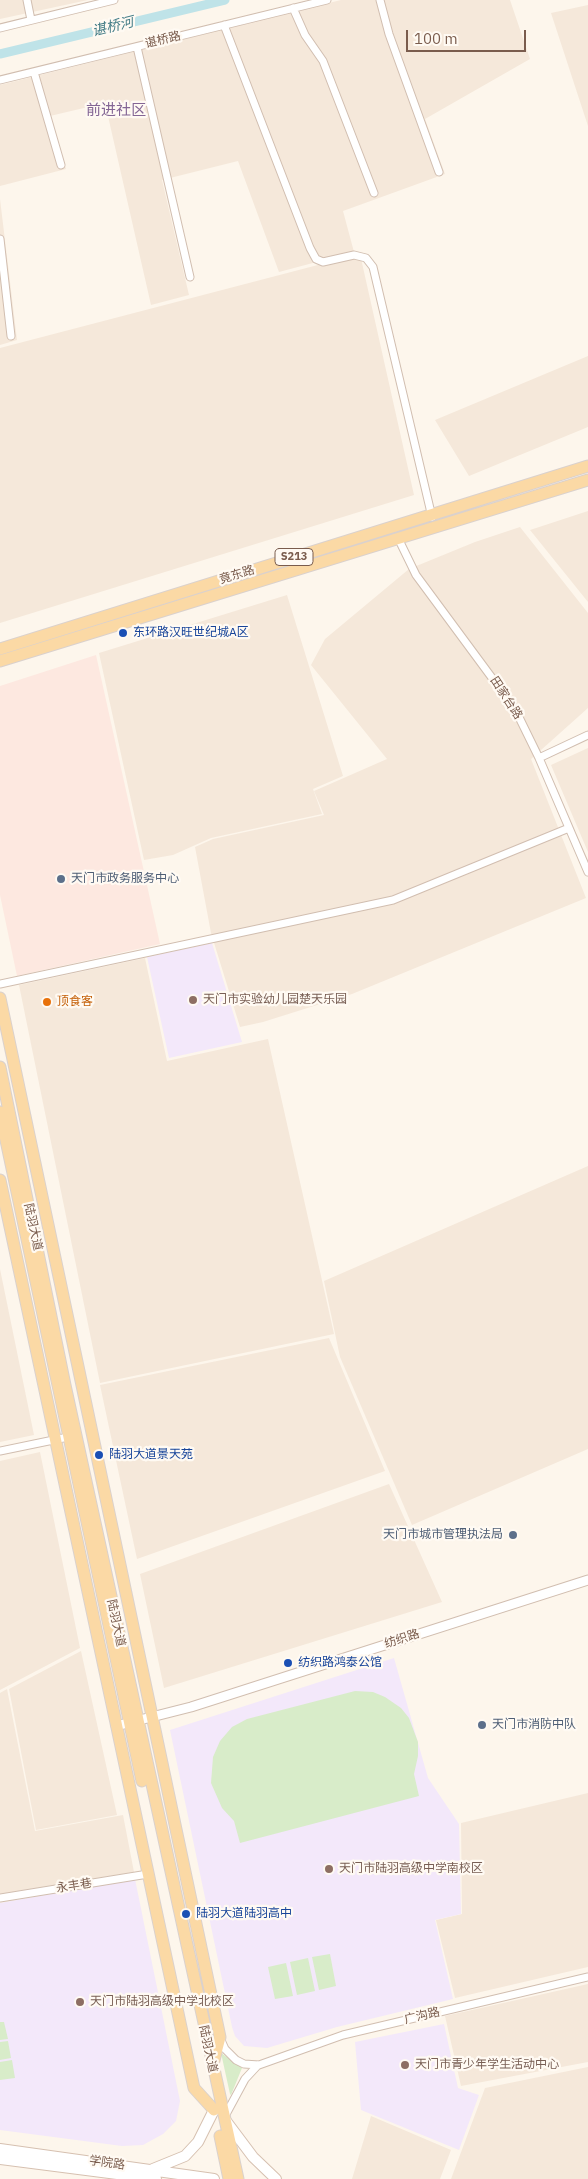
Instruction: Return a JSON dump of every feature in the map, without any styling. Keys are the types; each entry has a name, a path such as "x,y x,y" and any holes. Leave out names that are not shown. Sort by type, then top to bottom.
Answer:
{"main road":[{"name":"竟东路","path":"0,649 588,466"},
{"name":"竟东路","path":"0,661 588,480"},
{"path":"0,998 220,2037 212,2066"},
{"name":"陆羽大道","path":"0,1067 133,1722 229,2179"},
{"name":"陆羽大道","path":"0,1112 68,1437 238,2179"},
{"path":"0,1180 194,2088 214,2110 198,2142 185,2156 152,2176"},
{"path":"224,2118 252,2156 276,2179"},
{"name":"学院路","path":"0,2149 152,2176"},
{"name":"学院路","path":"0,2159 152,2176 214,2179"}],"street":[{"path":"27,0 31,20"},
{"path":"0,28 114,0"},
{"name":"谌桥路","path":"0,80 327,0"},
{"path":"380,0 389,34 439,172"},
{"path":"293,8 305,35 323,61 374,193"},
{"path":"224,25 316,259 323,262 354,255 366,258 372,267 434,527"},
{"path":"137,47 190,277"},
{"path":"34,72 61,165"},
{"path":"0,239 11,336"},
{"name":"田家台路","path":"398,538 416,575 515,709 539,758 588,872"},
{"path":"539,758 588,736"},
{"path":"0,984 393,900 569,828"},
{"path":"0,1451 68,1437"},
{"name":"纺织路","path":"116,1726 191,1707 588,1580"},
{"name":"永丰巷","path":"0,1898 148,1874"},
{"name":"广沟路","path":"259,2064 343,2035 588,1977"},
{"path":"220,2037 225,2049 236,2060 244,2064 259,2064"},
{"path":"224,2118 245,2079 259,2064"}],"shaded area":[{"path":"0,0 88,0 0,19"},
{"path":"341,0 510,0 530,59 425,119 445,174 343,211 354,252 279,272 238,161 162,180 189,295 151,305 105,103 50,116 66,169 0,186 0,85"},
{"path":"588,5 588,126 551,13"},
{"path":"0,199 17,340 0,345"},
{"path":"360,254 414,495 0,623 0,348"},
{"path":"588,356 588,427 469,476 435,420"},
{"path":"588,511 588,602 530,530"},
{"path":"520,527 588,613 588,708 531,759 586,898 352,994 263,1022 240,1027 211,933 195,847 213,839 324,815 314,791 387,759 311,665 325,639 409,569 475,542"},
{"path":"287,595 343,776 313,789 322,814 211,838 173,855 144,860 99,653"},
{"path":"96,655 160,944 17,976 0,895 0,686"},
{"path":"588,748 588,852 551,765"},
{"name":"天门市实验幼儿园楚天乐园","path":"212,943 242,1042 169,1058 147,957"},
{"path":"145,958 167,1061 268,1039 334,1334 100,1383 19,985"},
{"path":"588,1166 588,1449 412,1525 340,1357 324,1281"},
{"path":"0,1269 34,1435 0,1442"},
{"path":"329,1338 385,1471 137,1559 100,1385"},
{"path":"40,1452 80,1648 0,1690 0,1461"},
{"path":"389,1484 442,1602 164,1688 140,1574"},
{"path":"81,1651 117,1815 36,1830 9,1689"},
{"name":"天门市陆羽高级中学南校区","path":"394,1658 428,1778 459,1824 461,1914 435,1920 453,1999 337,2027 267,2048 244,2046 235,2036 232,2027 170,1730"},
{"path":"7,1689 35,1831 123,1815 134,1872 0,1894 0,1693"},
{"path":"588,1793 588,1967 455,1998 436,1920 462,1914 461,1823"},
{"name":"天门市陆羽高级中学北校区","path":"135,1879 180,2101 176,2121 163,2134 143,2145 122,2146 0,2130 0,1903"},
{"path":"588,1984 588,2062 461,2086 445,2016"},
{"name":"天门市青少年学生活动中心","path":"444,2024 458,2088 479,2095 459,2150 361,2110 355,2042"},
{"path":"588,2067 588,2179 451,2179 485,2088"},
{"path":"371,2116 451,2150 440,2179 352,2179"}],"green space":[{"path":"355,1691 373,1692 385,1697 401,1708 409,1718 418,1742 418,1756 414,1774 419,1796 240,1843 234,1821 222,1808 211,1783 213,1757 220,1741 232,1727 247,1719"},
{"path":"330,1954 336,1986 319,1990 312,1957"},
{"path":"308,1958 315,1991 297,1995 290,1962"},
{"path":"286,1963 293,1996 275,1999 268,1967"},
{"path":"0,2022 4,2022 8,2039 0,2040"},
{"path":"8,2041 11,2058 0,2060 0,2042"},
{"path":"221,2053 242,2068 231,2095 230,2094"},
{"path":"12,2060 15,2078 0,2080 0,2062"}],"waterway":[{"name":"谌桥河","path":"0,54 225,0"}],"place":[{"name":"东环路汉旺世纪城A区","path":"123,633"},
{"name":"天门市政务服务中心","path":"61,879"},
{"name":"天门市实验幼儿园楚天乐园","path":"193,1000"},
{"name":"顶食客","path":"47,1002"},
{"name":"陆羽大道景天苑","path":"99,1455"},
{"name":"天门市城市管理执法局","path":"513,1535"},
{"name":"纺织路鸿泰公馆","path":"288,1663"},
{"name":"天门市消防中队","path":"482,1725"},
{"name":"天门市陆羽高级中学南校区","path":"329,1869"},
{"name":"陆羽大道陆羽高中","path":"186,1914"},
{"name":"天门市陆羽高级中学北校区","path":"80,2002"},
{"name":"天门市青少年学生活动中心","path":"405,2065"}],"district":[{"name":"前进社区","path":"116,111"}]}
